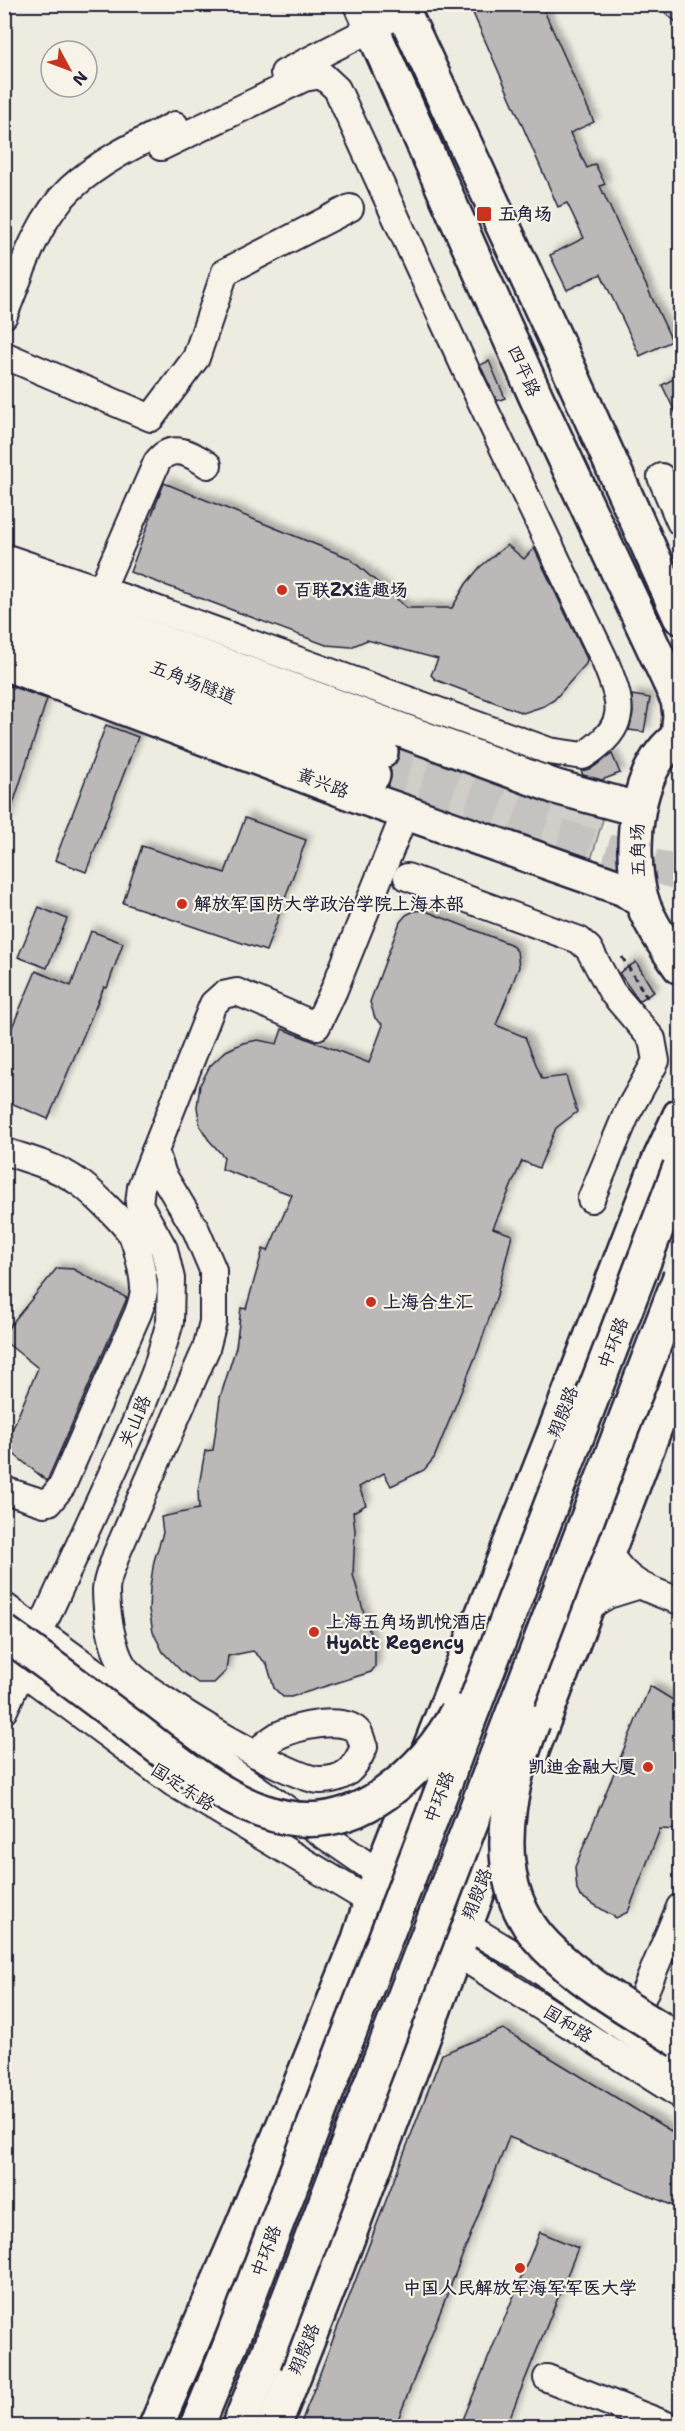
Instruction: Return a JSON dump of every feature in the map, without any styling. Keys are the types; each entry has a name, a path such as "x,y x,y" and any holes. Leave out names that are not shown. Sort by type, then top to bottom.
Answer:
{"main road":[{"path":"402,8 681,617"},
{"name":"四平路","path":"366,18 537,399 678,700 679,737"},
{"path":"4,584 95,603 563,790 638,809"},
{"name":"五角场隧道","path":"4,611 377,763 4,636"},
{"name":"黄兴路","path":"4,663 405,813 624,889 642,901"},
{"name":"五角场","path":"679,737 659,759 645,783 638,809 636,866 642,901 671,956 681,967"},
{"name":"翔殷路","path":"382,1892 658,1163 681,1115"},
{"name":"翔殷路","path":"156,2427 237,2239 357,1945 498,1630 611,1337 681,1140"},
{"path":"4,1632 189,1772 243,1804 270,1815 318,1820 360,1809 380,1797 418,1766 435,1746 450,1725 465,1697 585,1388 681,1167"},
{"name":"中环路","path":"197,2427 681,1167"},
{"path":"239,2427 681,1277"},
{"path":"681,1312 654,1401 518,1762 507,1831 509,1877 515,1898 535,1933 547,1947 577,1973 681,2041"},
{"name":"翔殷路","path":"274,2427 681,1362"}],"street":[{"path":"4,315 28,255 46,221 68,190 134,145 366,18 402,8"},
{"path":"4,557 95,603 549,752 583,756 602,743 617,721 620,697 604,659 466,370 337,89 322,75 304,78 161,147"},
{"path":"4,355 151,418 196,358 225,272 350,208"},
{"path":"95,603 162,455 178,451 192,454 208,465"},
{"path":"661,477 681,522"},
{"path":"255,1754 154,1693 124,1666 112,1636 106,1589 116,1555 206,1348 213,1322 213,1270 196,1230 163,1175 155,1151 213,1004 224,995 237,992 317,1026 334,990 405,813"},
{"path":"407,877 579,940 590,949 612,993 652,1039 656,1060 627,1113 591,1199"},
{"path":"4,1151 58,1170 78,1181 96,1198 130,1233 135,1243 144,1287 143,1299 138,1312 62,1486 49,1502 44,1503 4,1490"},
{"name":"关山路","path":"4,1710 13,1665 40,1631 156,1370 170,1322 171,1279 164,1249 139,1204 141,1187 155,1151"},
{"path":"113,1471 147,1485"},
{"path":"609,1553 617,1567 637,1586 681,1602"},
{"path":"588,1606 608,1595 637,1586"},
{"path":"4,1606 213,1758 382,1892 460,1938"},
{"name":"国定东路","path":"13,1665 173,1783 382,1892"},
{"path":"213,1758 225,1736"},
{"path":"628,2033 681,1907"},
{"name":"国和路","path":"460,1938 532,1965 628,2033 681,2067"},
{"name":"国和路","path":"460,1938 681,2095"},
{"path":"547,2378 669,2427"}],"path":[{"path":"622,957 651,1003"}],"shaded area":[{"path":"395,739 604,816 591,860 473,819 375,790"}],"building":[{"path":"491,4 541,4 594,122 570,133 587,168 595,164 605,184 600,186 672,341 640,356 601,274 567,290 550,255 584,238 567,203 558,207 473,13"},
{"path":"656,4 681,4 681,27"},
{"path":"489,361 505,398 497,401 480,365"},
{"path":"681,375 681,424 662,385"},
{"name":"百联ZX造趣场","path":"164,483 349,558 407,608 452,608 466,584 480,567 507,545 524,559 534,548 587,659 586,664 554,700 523,713 436,680 431,675 438,659 367,640 351,647 326,645 130,572"},
{"path":"4,684 47,699 7,823 4,822"},
{"path":"632,695 650,698 644,732 629,730 633,713"},
{"path":"106,725 138,737 86,872 55,860"},
{"path":"612,754 620,773 602,780 583,775 581,771 592,768"},
{"path":"245,818 306,840 266,951 123,903 142,846 225,873"},
{"path":"39,907 67,919 47,968 18,957"},
{"name":"上海合生汇","path":"423,910 510,944 517,951 519,967 496,1025 525,1037 542,1079 566,1076 577,1112 556,1128 539,1168 522,1161 493,1228 512,1235 497,1295 479,1348 434,1458 424,1470 391,1486 384,1473 359,1487 366,1505 353,1512 355,1531 353,1575 375,1651 375,1667 371,1672 291,1697 283,1697 274,1688 267,1664 253,1651 228,1656 226,1671 214,1683 198,1683 180,1670 163,1652 153,1632 149,1610 150,1587 154,1561 163,1533 161,1517 199,1509 198,1491 205,1451 213,1450 220,1398 236,1347 241,1308 246,1309 263,1249 268,1251 292,1195 222,1169 224,1157 200,1126 197,1107 200,1085 210,1066 226,1051 243,1043 258,1040 277,1044 282,1029 369,1063 383,1025 375,1018 370,1002 400,922 406,915"},
{"path":"91,931 123,943 107,988 104,987 48,1119 4,1100 4,1046 36,971 71,986"},
{"path":"636,962 654,992 639,1001 619,973"},
{"path":"57,1268 73,1269 127,1298 47,1481 5,1447 38,1368 4,1341 4,1333"},
{"name":"凯迪金融大厦","path":"650,1686 681,1705 681,1830 660,1829 628,1912 616,1918 580,1896 577,1890 575,1867"},
{"path":"503,2029 681,2137 681,2209 509,2137 395,2427 308,2427 301,2423 442,2054"},
{"path":"540,2232 578,2248 506,2427 460,2427"}],"tunnel":[{"path":"381,752 564,813"},
{"path":"373,775 680,874"}],"place":[{"name":"五角场","path":"484,214"},
{"name":"百联ZX造趣场","path":"282,590"},
{"name":"解放军国防大学政治学院上海本部","path":"182,904"},
{"name":"上海合生汇","path":"371,1302"},
{"name":"上海五角场凯悦酒店 Hyatt Regency","path":"314,1632"},
{"name":"凯迪金融大厦","path":"648,1767"},
{"name":"中国人民解放军海军军医大学","path":"520,2268"}]}
